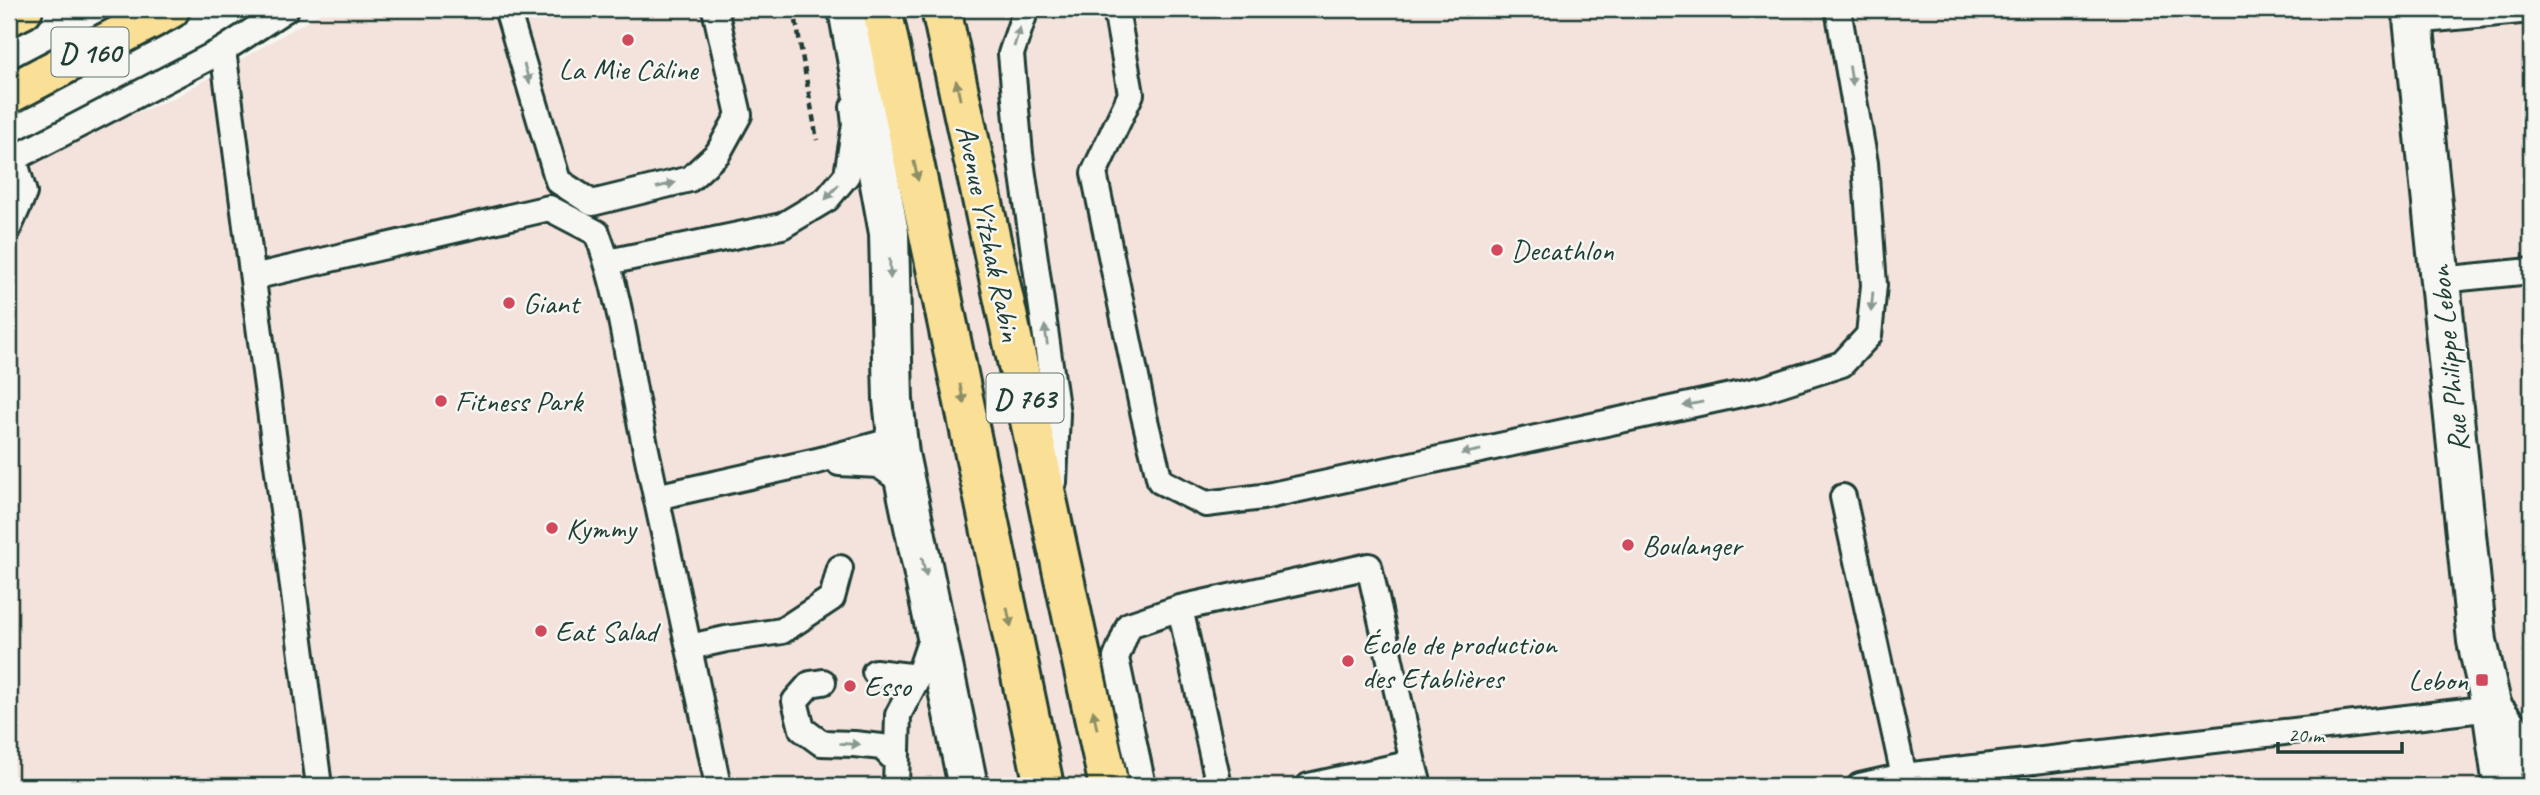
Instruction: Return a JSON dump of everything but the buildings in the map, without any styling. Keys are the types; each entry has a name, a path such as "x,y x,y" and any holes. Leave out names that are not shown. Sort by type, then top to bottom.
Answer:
{"main road":[{"name":"D 160","path":"9,16 23,9"},
{"name":"D 160","path":"9,94 170,9"},
{"name":"Avenue Yitzhak Rabin","path":"882,9 1044,786"},
{"name":"Avenue Yitzhak Rabin","path":"941,9 1109,786"}],"street":[{"path":"848,9 889,233 894,400 899,454 968,786"},
{"name":"Rue Philippe Lebon","path":"2413,15 2477,641 2492,708 2502,786"},
{"name":"Rue Philippe Lebon","path":"2492,708 2531,757"}],"lane":[{"path":"9,227 24,193 11,160 223,50 286,9"},
{"path":"507,9 558,181 592,203 690,179 718,153 739,115 715,9"},
{"path":"608,262 782,226 827,199 848,175 855,124 840,9"},
{"path":"1026,9 1011,54 1020,154 1057,414 1053,525"},
{"path":"1116,9 1131,94 1094,173 1160,481 1206,504 1262,497 1764,389 1842,363 1870,335 1874,285 1865,163 1838,9"},
{"path":"2413,15 2531,10"},
{"path":"223,50 319,786"},
{"path":"592,203 597,233 608,262 718,786"},
{"path":"253,277 549,208 597,233"},
{"path":"2441,280 2531,271"},
{"path":"656,497 817,461 887,442 894,400"},
{"path":"817,461 879,465 905,484 911,509"},
{"path":"1843,497 1904,776"},
{"path":"1143,786 1116,658 1129,625 1180,608 1369,566 1416,774 1309,786"},
{"path":"690,647 782,631 832,598 840,568"},
{"path":"1180,608 1219,786"},
{"path":"896,786 898,715 918,677 936,625"},
{"path":"875,672 918,677"},
{"path":"822,682 810,684 795,701 802,729 821,743 882,747 896,761"},
{"path":"1860,786 1904,776 2492,708"}],"path":[{"path":"794,9 827,199"}],"shaded area":[{"path":"328,9 2531,9 2531,786 9,786 9,163 174,98"}],"place":[{"name":"La Mie Câline","path":"628,40"},
{"name":"Decathlon","path":"1497,250"},
{"name":"Giant","path":"509,303"},
{"name":"Fitness Park","path":"441,401"},
{"name":"Kymmy","path":"552,528"},
{"name":"Boulanger","path":"1628,545"},
{"name":"Eat Salad","path":"541,631"},
{"name":"École de production des Etablières","path":"1348,661"},
{"name":"Lebon","path":"2482,680"},
{"name":"Esso","path":"850,686"}]}
